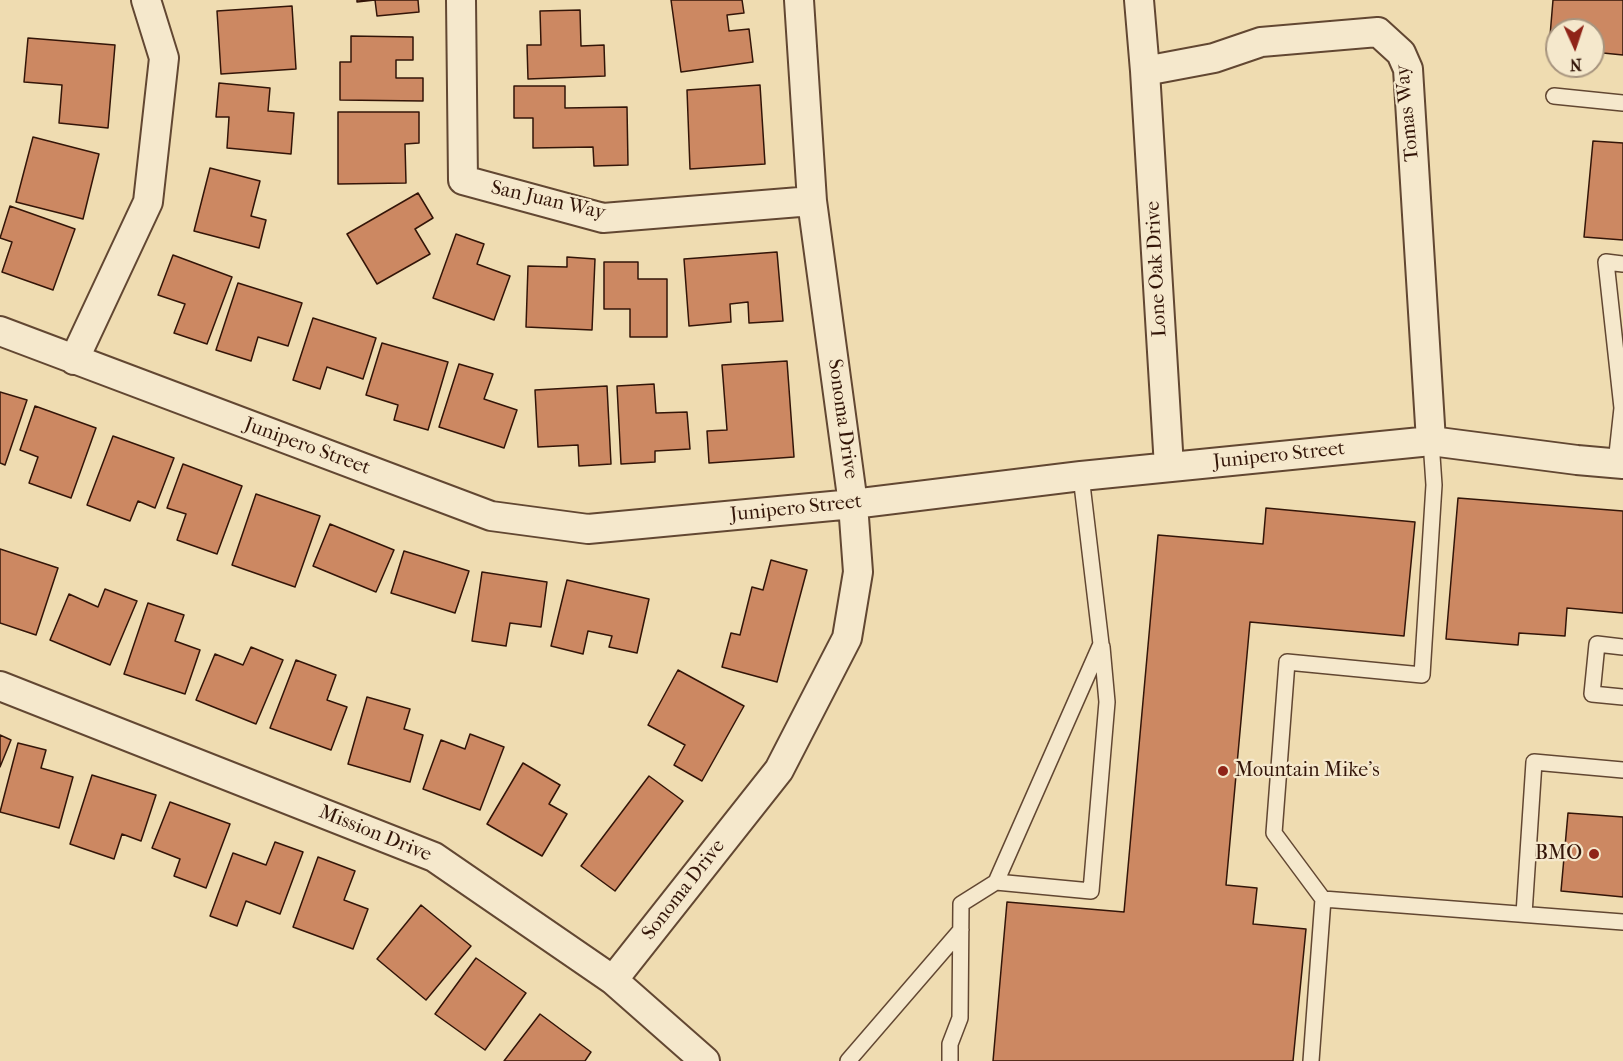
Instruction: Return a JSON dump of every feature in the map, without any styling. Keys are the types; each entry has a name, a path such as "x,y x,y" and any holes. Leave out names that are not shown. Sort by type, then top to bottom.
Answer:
{"street":[{"path":"74,360 148,202 164,58 146,0"},
{"name":"San Juan Way","path":"461,0 463,180 603,218 813,201"},
{"name":"Sonoma Drive","path":"613,980 779,770 847,638 858,572 853,504 813,201 799,0"},
{"name":"Lone Oak Drive","path":"1139,0 1169,467"},
{"name":"Tomas Way","path":"1145,71 1215,58 1260,42 1378,32 1401,53 1408,69 1431,441"},
{"name":"Junipero Street","path":"0,331 491,516 588,529 853,504 1081,476 1431,441 1619,464"},
{"name":"Mission Drive","path":"0,686 434,857 613,980 705,1061"}],"lane":[{"path":"1554,96 1623,103"},
{"path":"1619,464 1622,408 1606,262 1623,264"},
{"path":"1311,1061 1323,899 1274,832 1287,662 1422,675 1434,485 1431,441"},
{"path":"996,882 1091,891 1107,702 1081,476"},
{"path":"950,1061 950,1044 960,1018 961,904 996,882 1101,644"},
{"path":"1623,647 1597,644 1592,694 1623,697"},
{"path":"1524,914 1534,762 1623,770"},
{"path":"1323,899 1623,922"},
{"path":"848,1061 961,930"}],"building":[{"path":"375,0 418,0 419,12 377,16"},
{"path":"671,0 742,0 744,13 727,15 729,31 749,29 753,62 681,72"},
{"path":"1553,0 1623,0 1623,55 1605,53 1605,18 1552,18"},
{"path":"292,6 296,69 221,74 217,11"},
{"path":"580,10 581,46 604,45 605,76 528,79 527,45 541,45 540,11"},
{"path":"351,36 413,37 413,60 396,60 396,78 423,78 423,101 340,100 340,62 351,62"},
{"path":"28,38 115,45 108,128 59,123 62,85 24,82"},
{"path":"219,83 270,88 268,111 294,113 291,154 227,148 229,117 216,117"},
{"path":"760,85 765,164 690,169 687,90"},
{"path":"514,86 565,86 565,108 627,107 628,165 594,166 593,147 533,148 533,118 514,118"},
{"path":"338,112 419,112 419,143 405,144 406,183 338,184"},
{"path":"33,137 99,154 83,219 16,202"},
{"path":"1593,141 1623,143 1623,240 1584,237"},
{"path":"210,168 260,181 251,216 266,220 259,248 194,231"},
{"path":"418,193 433,218 415,229 430,254 377,284 347,234"},
{"path":"10,206 75,229 53,290 2,272 12,242 0,238"},
{"path":"456,234 484,244 477,264 510,276 494,320 433,298"},
{"path":"777,252 783,321 749,323 748,302 730,304 731,322 689,326 684,259"},
{"path":"173,255 232,277 207,344 174,333 185,304 158,295"},
{"path":"567,257 595,259 592,330 526,327 528,266 567,267"},
{"path":"604,262 638,262 638,279 667,279 667,337 630,337 630,309 604,309"},
{"path":"238,283 302,303 288,346 258,337 251,361 216,350"},
{"path":"313,318 376,338 363,379 327,367 320,389 293,380"},
{"path":"382,343 448,362 428,430 394,420 398,405 366,395"},
{"path":"787,361 794,457 709,463 707,431 727,430 722,365"},
{"path":"459,364 493,374 484,399 517,410 504,448 439,427"},
{"path":"654,384 656,413 687,412 690,449 655,451 655,462 621,464 617,386"},
{"path":"607,386 611,464 579,466 578,445 538,447 535,390"},
{"path":"0,392 27,400 5,465 0,463"},
{"path":"35,406 96,428 71,498 29,483 38,457 20,450"},
{"path":"113,436 174,458 155,508 138,501 130,521 87,505"},
{"path":"183,464 242,486 217,554 177,540 186,514 167,508"},
{"path":"256,494 320,516 295,587 232,565"},
{"path":"1458,498 1623,511 1623,613 1567,608 1565,636 1519,633 1518,645 1446,639"},
{"path":"1266,508 1415,522 1404,636 1250,622 1226,885 1257,888 1253,924 1306,929 1293,1061 993,1061 1007,902 1124,912 1158,535 1263,544"},
{"path":"330,524 394,550 376,592 313,566"},
{"path":"0,549 58,568 36,635 0,623"},
{"path":"404,551 469,571 455,613 391,593"},
{"path":"771,560 807,570 777,682 722,667 731,633 740,635 752,587 763,590"},
{"path":"482,572 547,582 541,627 510,623 506,646 472,641"},
{"path":"567,580 649,599 637,653 609,647 612,636 588,631 583,654 551,646"},
{"path":"105,589 137,601 110,665 50,640 69,594 98,607"},
{"path":"148,603 184,615 175,641 200,650 185,694 124,674"},
{"path":"251,647 283,660 256,724 196,700 215,654 243,665"},
{"path":"296,660 336,675 327,700 347,707 331,750 270,728"},
{"path":"678,670 744,706 702,781 674,765 685,745 648,725"},
{"path":"367,697 410,709 404,729 423,735 410,782 348,764"},
{"path":"470,734 504,747 480,810 423,789 441,740 465,749"},
{"path":"0,735 11,740 0,767"},
{"path":"18,743 46,750 41,768 73,777 59,828 0,812"},
{"path":"523,763 560,785 549,804 567,814 542,856 487,824"},
{"path":"92,775 156,795 141,841 122,834 114,859 70,844"},
{"path":"649,776 683,801 615,891 581,866"},
{"path":"170,802 230,824 206,888 174,876 180,859 152,848"},
{"name":"BMO","path":"1568,813 1623,817 1623,897 1561,891"},
{"path":"275,842 303,852 280,914 246,901 237,926 210,916 233,853 266,865"},
{"path":"318,857 355,871 344,900 368,909 353,949 293,927"},
{"path":"421,905 471,946 426,1000 377,959"},
{"path":"476,958 526,993 485,1050 435,1014"},
{"path":"540,1014 591,1052 585,1061 504,1061"}],"place":[{"name":"Mountain Mike's","path":"1223,771"},
{"name":"BMO","path":"1594,854"}]}
